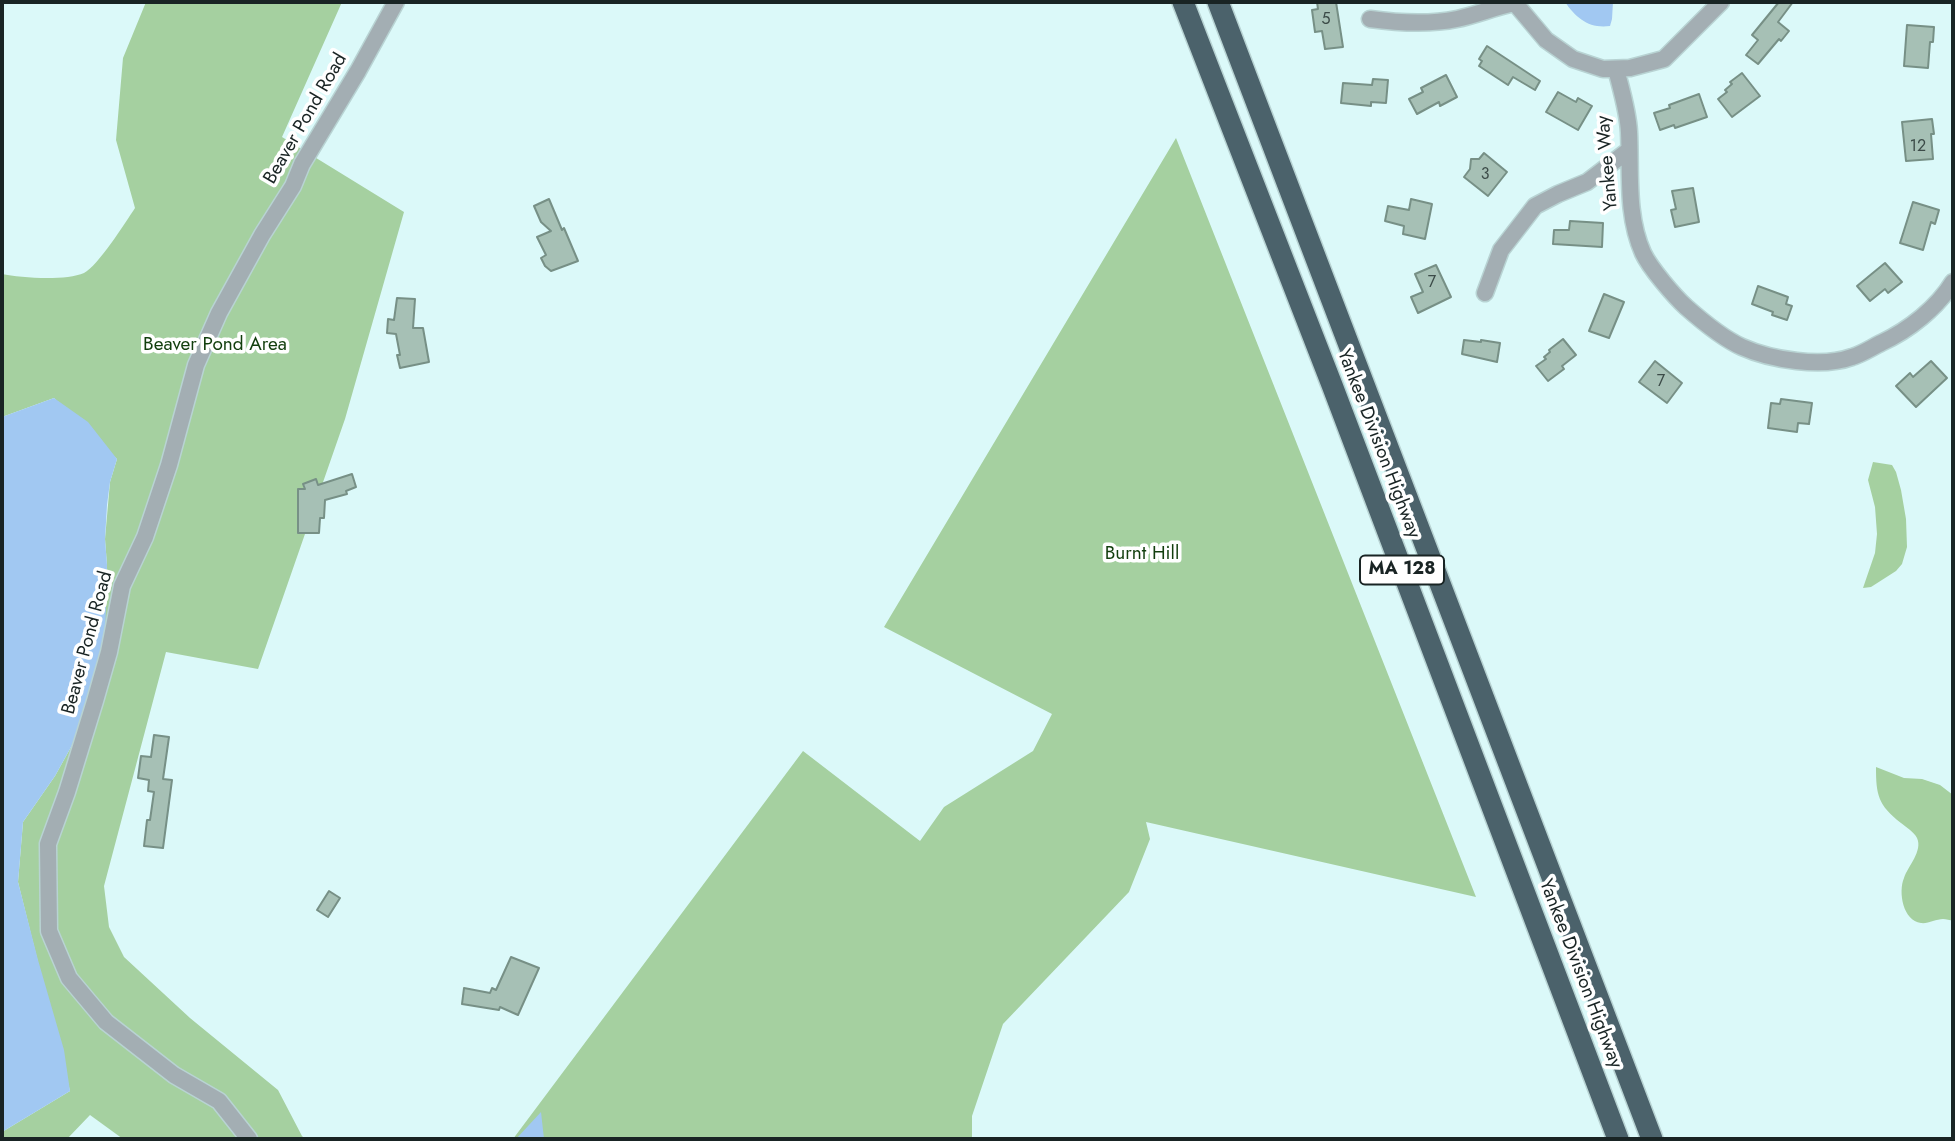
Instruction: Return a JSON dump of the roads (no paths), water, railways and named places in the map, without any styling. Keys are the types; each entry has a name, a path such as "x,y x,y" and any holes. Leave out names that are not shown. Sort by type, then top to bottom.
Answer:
{"highway":[{"name":"Yankee Division Highway","path":"1183,2 1618,1139"},
{"name":"Yankee Division Highway","path":"1218,2 1652,1139"}],"street":[{"name":"Beaver Pond Road","path":"249,1139 219,1101 174,1074 106,1022 69,978 49,931 48,845 67,793 109,652 122,586 145,537 165,477 196,365 219,313 262,234 293,186 302,164 396,2"},
{"path":"1370,19 1397,23 1429,23 1459,19 1515,2 1546,40 1573,59 1603,69 1616,69 1664,59 1721,2"},
{"name":"Yankee Way","path":"1616,69 1629,129 1632,213 1643,254 1674,296 1704,323 1742,347 1781,358 1814,363 1851,358 1912,326 1953,282"},
{"path":"1485,293 1501,250 1535,206 1587,182 1629,150"}],"water":[{"path":"1565,2 1613,2 1610,26 1589,24"},
{"path":"54,398 88,422 117,459 107,505 105,642 76,738 55,776 23,822 18,882 64,1050 70,1091 2,1132 2,417"},
{"path":"541,1112 544,1139 516,1139"}],"park label":[{"name":"Beaver Pond Area","path":"215,345"},
{"name":"Burnt Hill","path":"1142,554"}]}
